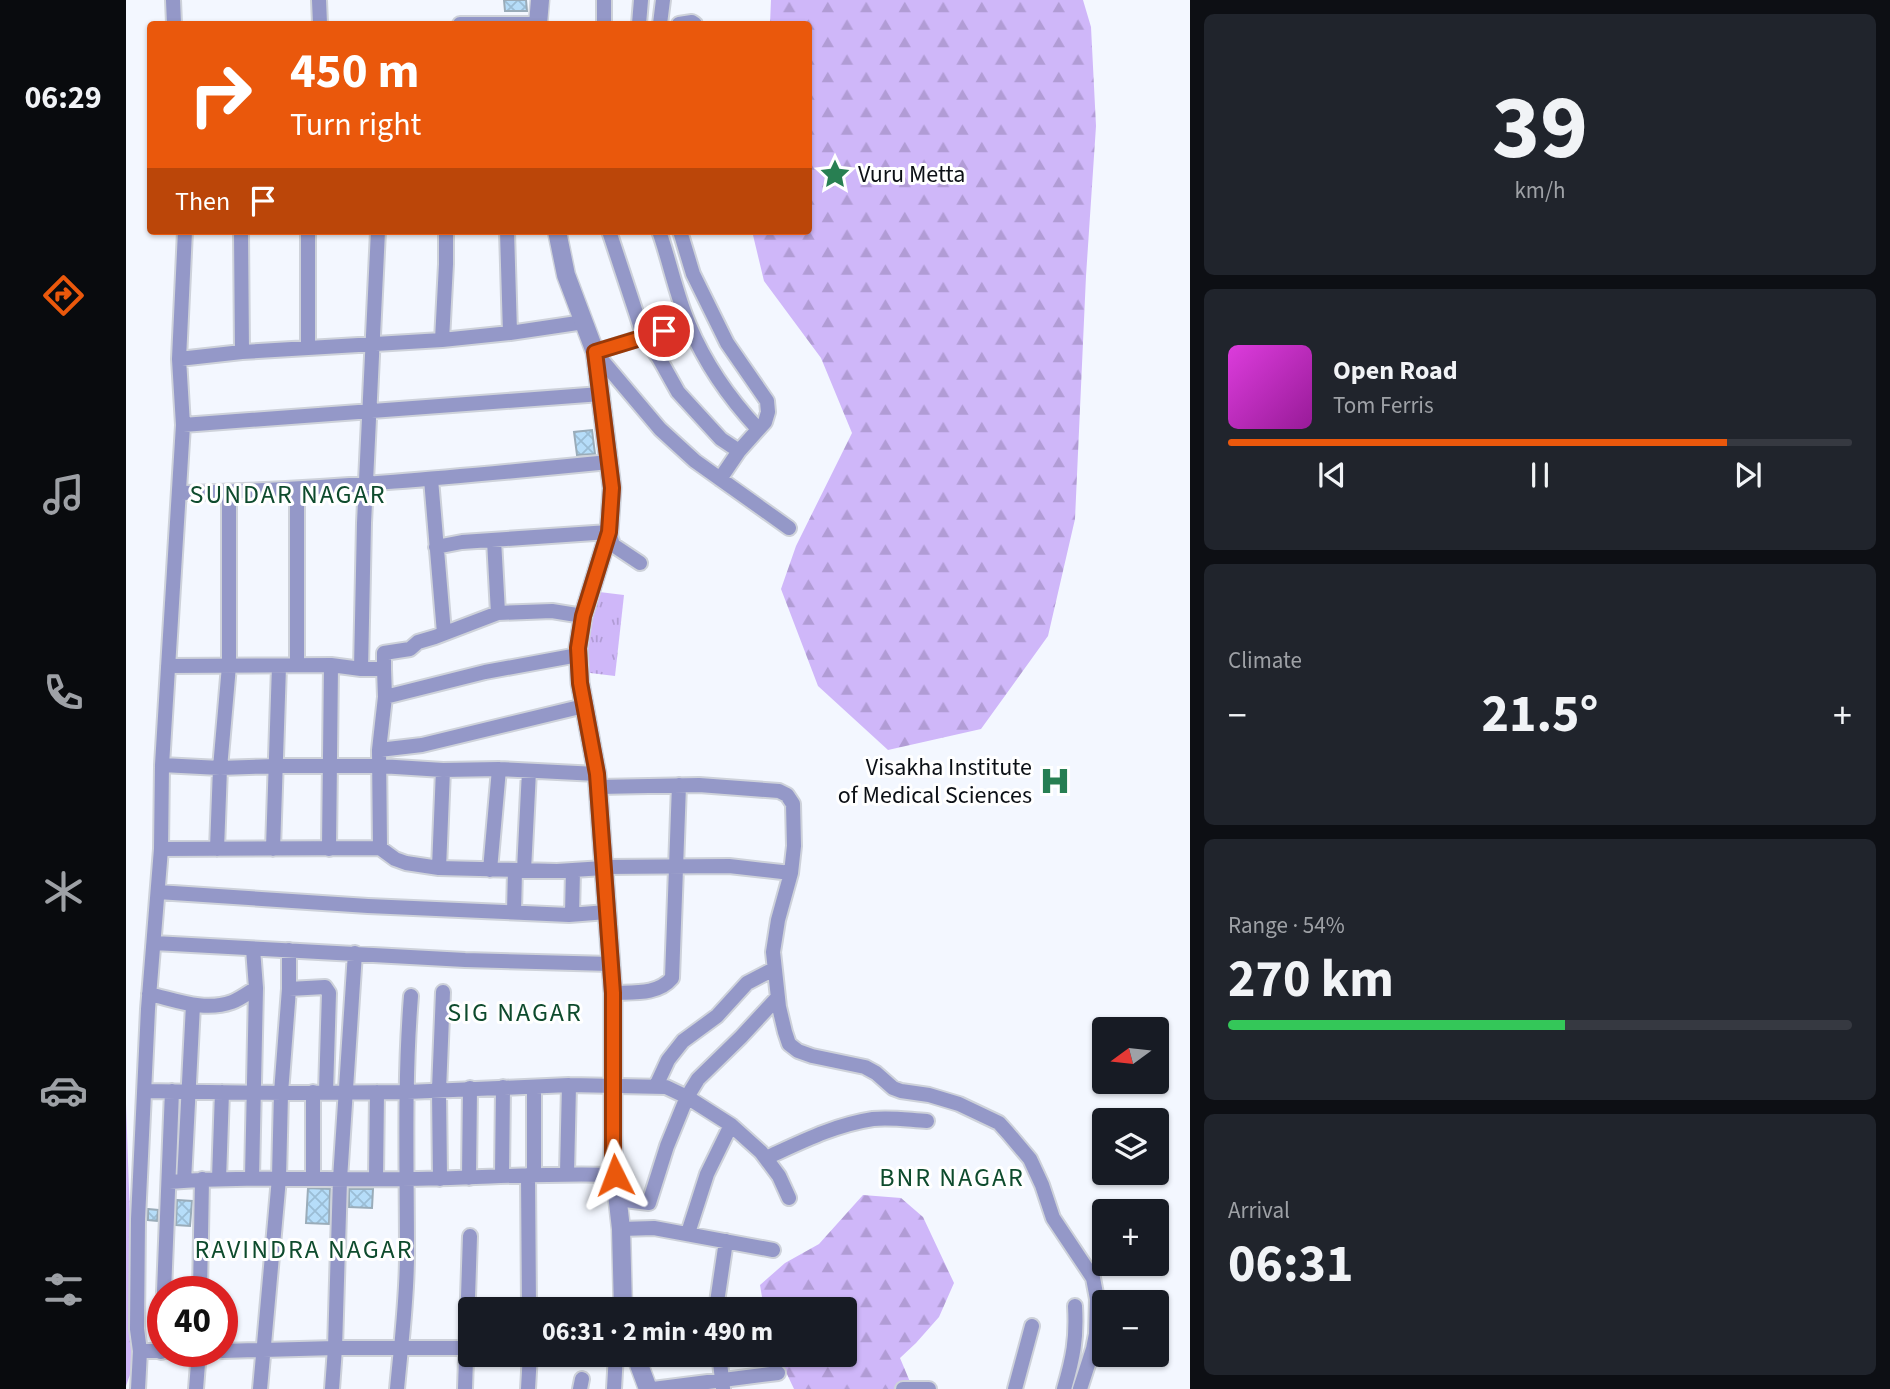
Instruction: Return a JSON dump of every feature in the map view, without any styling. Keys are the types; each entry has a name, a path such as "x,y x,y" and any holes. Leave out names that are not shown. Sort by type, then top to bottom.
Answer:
{"street":[{"path":"173,0 174,21"},
{"path":"319,0 320,21"},
{"path":"538,21 540,0"},
{"path":"604,0 604,21"},
{"path":"639,21 641,0"},
{"path":"660,21 663,0"},
{"path":"138,1389 138,1219 183,425 179,359 186,235"},
{"path":"241,235 242,352"},
{"path":"308,235 308,348"},
{"path":"361,669 366,483 378,235"},
{"path":"442,340 446,235"},
{"path":"508,235 510,333"},
{"path":"557,235 566,275 595,352 612,488 609,532 583,616 578,654 580,683 598,780 611,964 613,1158 621,1229 623,1297"},
{"path":"610,235 644,337 685,400 721,439 739,451"},
{"path":"661,235 688,323 721,382 758,429"},
{"path":"681,235 694,274 727,343 767,401 765,422 739,451 720,479"},
{"path":"179,359 242,352 442,340 584,322"},
{"path":"595,352 688,323"},
{"path":"595,352 660,429 695,461 789,528"},
{"path":"183,425 601,394"},
{"path":"179,493 297,489 609,462"},
{"path":"431,479 444,633"},
{"path":"297,489 297,666"},
{"path":"217,849 220,768 229,666 229,492"},
{"path":"436,547 609,532"},
{"path":"609,532 613,545 640,563"},
{"path":"494,540 498,613"},
{"path":"380,848 379,750 385,696 384,653 410,649 418,642 498,613 552,611 583,616"},
{"path":"385,696 485,672 578,654"},
{"path":"168,666 331,665 384,669"},
{"path":"329,849 331,665"},
{"path":"273,849 279,666"},
{"path":"379,750 422,745 584,706"},
{"path":"162,765 220,768 329,765 443,770 499,769 598,780 779,791 787,795 793,804 794,846 791,873 772,952 785,1032 793,1048 812,1056 865,1067 893,1088 959,1104 986,1116 999,1123 1030,1159 1053,1218 1093,1278 1097,1299 1096,1334 1080,1389"},
{"path":"490,870 499,769"},
{"path":"439,868 443,770"},
{"path":"514,912 529,771"},
{"path":"613,993 657,989 672,978 679,785"},
{"path":"161,849 380,848 406,863 439,868 573,870 729,866 791,873"},
{"path":"572,915 573,870"},
{"path":"158,892 368,906 572,915 607,912"},
{"path":"153,943 465,960 611,964"},
{"path":"252,1178 256,988 253,949"},
{"path":"260,1389 279,1178 289,950"},
{"path":"332,1389 340,1179 355,953"},
{"path":"656,1086 668,1060 683,1041 718,1016 747,983 774,969"},
{"path":"289,989 325,987 329,993 313,1178"},
{"path":"149,994 212,1006 234,1001 256,988"},
{"path":"440,1179 439,1090 443,992"},
{"path":"397,1389 407,1257 407,1045 411,996"},
{"path":"617,1199 649,1203 667,1146 687,1097 698,1079 778,997"},
{"path":"166,1276 188,1092 193,1004"},
{"path":"144,1091 281,1093 569,1085 666,1087 731,1125 761,1152 779,1177 789,1198"},
{"path":"567,1173 569,1085"},
{"path":"502,1176 503,1087"},
{"path":"529,1297 534,1087"},
{"path":"469,1178 470,1088"},
{"path":"172,1091 176,1181"},
{"path":"219,1179 222,1092"},
{"path":"376,1180 377,1092"},
{"path":"766,1158 822,1131 837,1127 873,1119 927,1121"},
{"path":"688,1233 707,1174 731,1125"},
{"path":"176,1181 252,1178 440,1179 567,1173 615,1175"},
{"path":"200,1276 202,1179"},
{"path":"621,1229 654,1228 774,1250"},
{"path":"469,1297 470,1236"},
{"path":"718,1297 726,1241"},
{"path":"1064,1389 1074,1356 1075,1306"},
{"path":"1015,1389 1032,1326"},
{"path":"238,1351 458,1348"},
{"path":"140,1351 147,1351"},
{"path":"196,1389 198,1367"},
{"path":"466,1389 468,1367"},
{"path":"528,1389 529,1367"},
{"path":"614,1389 615,1367"},
{"path":"640,1367 648,1389"},
{"path":"720,1367 722,1385"},
{"path":"653,1389 722,1385 778,1373"},
{"path":"903,1389 929,1389"}],"green space":[{"path":"771,0 1083,0 1091,27 1096,126 1075,519 1048,636 981,729 888,750 818,686 781,589 796,546 852,433 821,358 764,281 753,235 812,235 812,21 770,21"},
{"path":"591,591 624,595 615,676 582,672"},
{"path":"126,1104 135,1360 126,1386"},
{"path":"863,1195 901,1198 923,1217 954,1283 939,1317 900,1358 913,1389 794,1389 784,1367 857,1367 857,1297 762,1297 760,1285 785,1263 819,1244"}],"building":[{"path":"504,0 526,0 527,11 505,11"},
{"path":"592,430 595,454 577,455 574,432"},
{"path":"308,1188 330,1189 329,1224 306,1223"},
{"path":"349,1189 373,1189 372,1208 349,1207"},
{"path":"177,1200 192,1201 190,1226 176,1225"},
{"path":"148,1209 158,1210 157,1221 148,1220"}],"place":[{"name":"Vuru Metta","path":"835,174"},
{"name":"Visakha Institute of Medical Sciences","path":"1055,781"}],"district":[{"name":"SUNDAR NAGAR","path":"288,494"},
{"name":"SIG NAGAR","path":"515,1012"},
{"name":"BNR NAGAR","path":"952,1177"},
{"name":"RAVINDRA NAGAR","path":"304,1249"}],"route":[{"path":"615,1175 613,993 597,774 580,683 578,648 583,616 609,532 612,488 595,352 664,331"}]}
